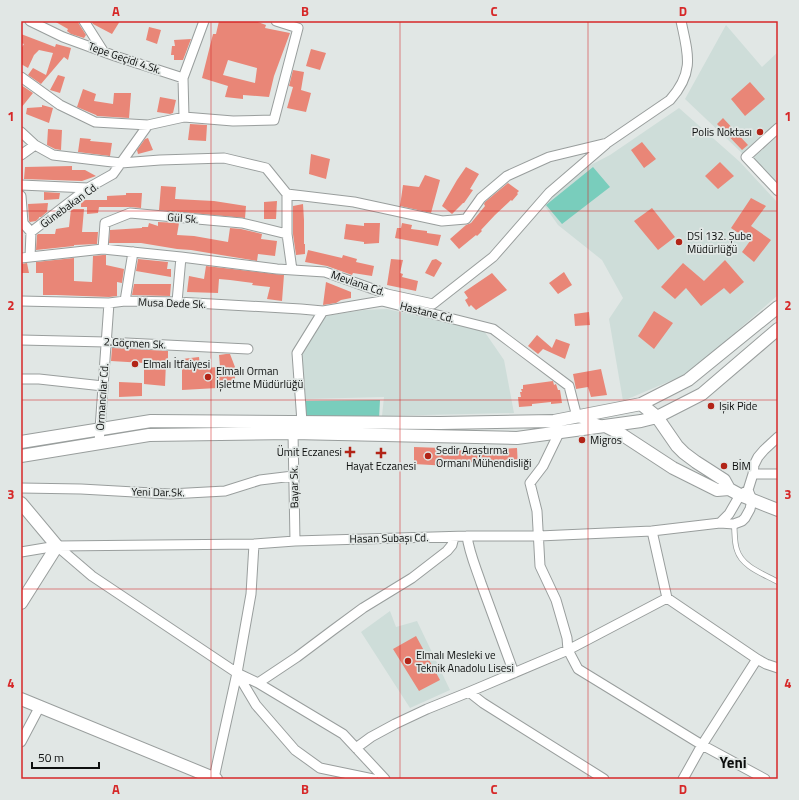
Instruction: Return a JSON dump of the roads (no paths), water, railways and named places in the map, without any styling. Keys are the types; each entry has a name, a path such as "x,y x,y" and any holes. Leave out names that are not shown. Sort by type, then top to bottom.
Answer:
{"main road":[{"path":"21,442 151,421 440,423 546,422 577,417 641,404 688,380 778,307"},
{"path":"21,456 149,435 293,433 517,438 605,426 657,417 702,394 778,329"},
{"path":"641,404 657,417 676,446 684,453 742,494 778,510"},
{"path":"605,426 621,434 673,468 717,490 742,494"},
{"path":"21,503 57,546 21,603"},
{"path":"21,699 214,779"}],"street":[{"name":"Tepe Geçidi 4.Sk.","path":"30,21 63,37 183,78"},
{"path":"84,21 103,51"},
{"path":"184,117 183,78 204,21"},
{"path":"21,77 60,105 95,122 148,126 184,117 233,121 274,120 298,28 276,21"},
{"path":"287,194 354,202 442,221 466,219 481,198 507,176 549,157 608,143 670,100 678,91 684,79 687,68 688,56 681,21"},
{"name":"Günebakan Cd.","path":"25,257 31,232 88,188 113,174 148,126"},
{"path":"778,128 746,158 778,191"},
{"path":"21,132 35,145 53,155 120,164 160,160 224,158 266,168 287,194 287,234 292,270"},
{"name":"Mevlana Cd.","path":"25,257 103,249 277,269 325,272 385,297 433,304 493,257 549,193 608,143"},
{"path":"21,155 35,145"},
{"path":"21,185 88,188"},
{"path":"21,196 23,223 31,232"},
{"name":"Gül Sk.","path":"103,249 105,223 130,213 242,223 287,234"},
{"path":"125,301 133,252"},
{"path":"177,302 181,257"},
{"name":"Hastane Cd.","path":"323,311 385,297 493,329 569,386 577,417"},
{"name":"Musa Dede Sk.","path":"21,301 177,302 323,311"},
{"name":"Ormancılar Cd.","path":"99,443 109,302"},
{"path":"302,422 297,353 323,311"},
{"name":"2.Göçmen Sk.","path":"21,340 106,342 248,349"},
{"path":"21,379 39,379 103,386"},
{"path":"577,417 605,426"},
{"path":"559,432 543,466 530,483 537,511 540,566 556,600 567,638 568,650 578,669 702,745 765,779"},
{"name":"Bayar Sk.","path":"293,433 295,540"},
{"path":"720,523 729,514 742,494 753,474 754,465 758,457 778,437"},
{"path":"753,474 778,474"},
{"name":"Yeni Dar.Sk.","path":"21,488 81,489 170,494 225,491 260,480 294,476"},
{"path":"734,524 742,521 748,514 742,494"},
{"name":"Hasan Subaşı Cd.","path":"21,552 57,546 254,544 295,540 539,536 652,530 720,523 734,524"},
{"path":"652,530 668,598 757,660 778,668"},
{"path":"467,536 468,545 514,673"},
{"path":"258,683 298,657 363,608 412,578 447,551 452,544 454,537"},
{"path":"214,779 237,673 251,594 254,544"},
{"path":"57,546 92,576 237,673 258,683 343,734 385,779"},
{"path":"356,748 371,737 395,724 427,709 568,650 668,598"},
{"path":"683,779 702,745 757,660"},
{"path":"237,673 256,705 295,750 320,768 374,779"},
{"path":"469,692 483,703 604,779"},
{"path":"21,742 40,706"}],"lane":[{"path":"734,524 736,548 741,558 749,566 778,582"}],"place":[{"name":"Polis Noktası","path":"760,132"},
{"name":"DSİ 132. Şube Müdürlüğü","path":"679,242"},
{"name":"Elmalı İtfaiyesi","path":"135,364"},
{"name":"Elmalı Orman İşletme Müdürlüğü","path":"208,377"},
{"name":"Işik Pide","path":"711,406"},
{"name":"Migros","path":"582,440"},
{"name":"Ümit Eczanesi","path":"350,452"},
{"name":"Hayat Eczanesi","path":"381,453"},
{"name":"Sedir Araştırma Ormanı Mühendisliği","path":"428,456"},
{"name":"BİM","path":"724,466"},
{"name":"Elmalı Mesleki ve Teknik Anadolu Lisesi","path":"408,661"}],"district":[{"name":"Yeni","path":"733,762"}]}
